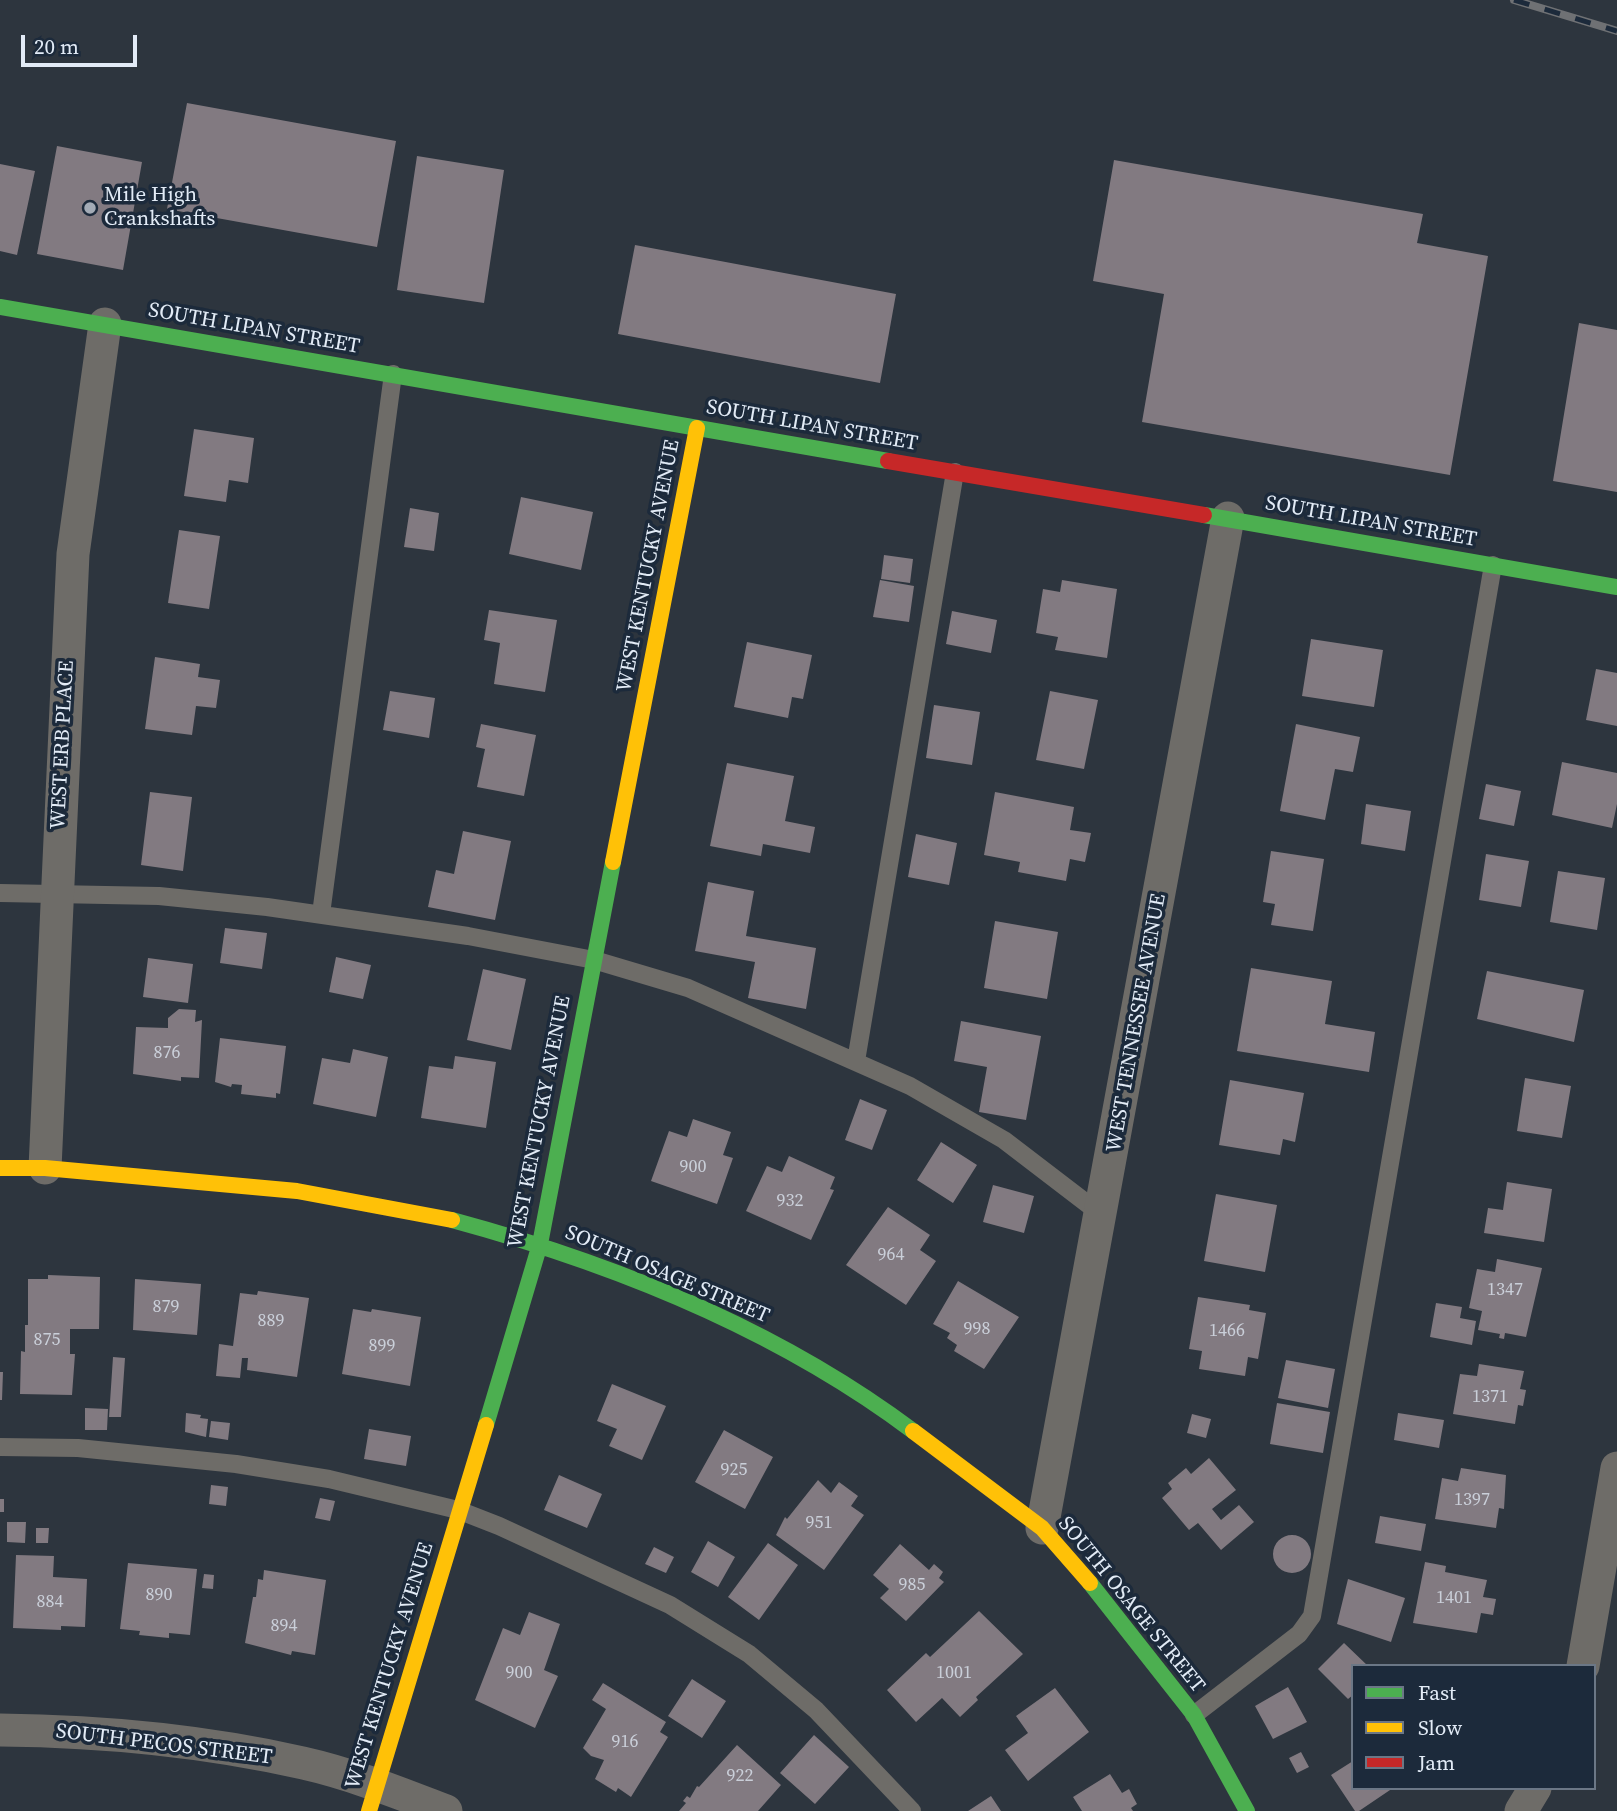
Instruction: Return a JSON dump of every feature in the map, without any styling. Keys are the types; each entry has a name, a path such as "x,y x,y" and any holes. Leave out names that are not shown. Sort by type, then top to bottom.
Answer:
{"street":[{"name":"SOUTH LIPAN STREET","path":"0,307 1617,587"},
{"name":"WEST ERB PLACE","path":"45,1168 73,554 105,324"},
{"name":"WEST KENTUCKY AVENUE","path":"373,1798 540,1244 697,428"},
{"name":"WEST TENNESSEE AVENUE","path":"1042,1528 1102,1215 1228,518"},
{"name":"SOUTH OSAGE STREET","path":"0,1168 45,1168 297,1191 422,1212 540,1244 738,1323 799,1356 874,1402 1042,1528 1107,1602 1194,1715 1247,1811"},
{"path":"1583,1664 1617,1468"},
{"name":"SOUTH PECOS STREET","path":"0,1730 219,1747 305,1763 373,1798 446,1811"},
{"path":"1521,1811 1534,1790"}],"lane":[{"path":"321,914 393,374"},
{"path":"856,1061 955,472"},
{"path":"1194,1715 1290,1642 1312,1616 1493,565"},
{"path":"0,893 159,896 321,914 468,936 594,960 688,988 910,1086 1004,1140 1102,1215"},
{"path":"0,1447 78,1448 236,1464 329,1479 458,1510 670,1605 749,1654 816,1710 912,1811"}],"building":[{"path":"187,103 396,141 377,247 167,209"},
{"name":"Mile High Crankshafts","path":"57,146 142,162 123,270 37,254"},
{"path":"417,156 504,170 484,303 397,290"},
{"path":"1114,160 1423,214 1417,243 1488,256 1450,475 1142,422 1164,294 1093,281"},
{"path":"0,164 35,171 17,255 0,251"},
{"path":"635,245 896,294 880,383 618,334"},
{"path":"1579,323 1617,330 1617,492 1553,481"},
{"path":"194,429 254,438 248,483 229,480 226,502 184,496"},
{"path":"521,497 593,512 581,570 509,554"},
{"path":"410,508 439,513 434,551 404,547"},
{"path":"179,530 220,536 209,609 168,603"},
{"path":"884,555 913,559 910,583 881,579"},
{"path":"880,580 914,586 909,622 873,617"},
{"path":"1062,580 1117,589 1107,658 1055,650 1058,637 1036,633 1043,589 1060,592"},
{"path":"489,610 557,620 545,692 494,684 500,643 484,640"},
{"path":"952,611 997,620 991,653 946,644"},
{"path":"1311,639 1383,650 1374,707 1302,696"},
{"path":"747,642 812,655 803,699 792,697 788,718 734,707"},
{"path":"155,657 200,664 198,677 220,680 216,708 196,706 192,735 145,729"},
{"path":"1596,669 1617,673 1617,726 1586,720"},
{"path":"390,691 435,698 429,738 383,730"},
{"path":"1050,691 1098,700 1084,769 1036,760"},
{"path":"934,705 980,712 972,765 926,758"},
{"path":"481,724 536,735 524,796 477,787 485,749 476,747"},
{"path":"1296,724 1360,737 1353,772 1335,769 1325,820 1280,811"},
{"path":"1562,762 1617,773 1617,804 1612,828 1552,815"},
{"path":"727,763 794,776 785,821 815,827 810,853 763,844 761,856 710,846"},
{"path":"1486,784 1521,791 1514,826 1479,819"},
{"path":"150,792 192,797 183,871 141,865"},
{"path":"995,792 1074,807 1070,830 1091,833 1085,862 1070,859 1066,881 1018,872 1020,862 984,855"},
{"path":"1366,804 1411,811 1405,851 1361,844"},
{"path":"463,831 511,841 495,920 428,907 436,870 454,874"},
{"path":"916,834 957,843 949,885 908,877"},
{"path":"1271,851 1324,859 1313,931 1271,925 1275,904 1263,902"},
{"path":"1486,854 1529,861 1521,907 1479,900"},
{"path":"1558,871 1605,878 1597,930 1550,922"},
{"path":"708,882 754,891 746,936 816,948 806,1009 748,998 755,962 695,951"},
{"path":"995,921 1058,932 1047,999 984,988"},
{"path":"225,928 267,933 262,969 220,963"},
{"path":"336,957 371,965 363,999 329,992"},
{"path":"148,958 193,964 188,1003 143,997"},
{"path":"1251,968 1332,981 1325,1024 1375,1032 1369,1072 1237,1051"},
{"path":"483,969 526,979 511,1050 467,1040"},
{"path":"1487,971 1584,990 1574,1042 1477,1019"},
{"path":"179,1009 196,1010 195,1022 202,1020 199,1078 181,1077 181,1081 133,1074 136,1027 168,1028 168,1018"},
{"path":"961,1021 1041,1036 1026,1120 979,1112 987,1067 954,1061"},
{"path":"220,1038 286,1046 280,1094 276,1093 276,1098 241,1094 242,1085 232,1084 231,1087 215,1082"},
{"path":"353,1049 388,1057 376,1117 313,1104 322,1058 350,1063"},
{"path":"455,1056 496,1062 486,1128 421,1118 429,1066 453,1069"},
{"path":"1525,1078 1571,1086 1562,1138 1517,1131"},
{"path":"1230,1080 1304,1093 1295,1142 1283,1139 1280,1155 1219,1145"},
{"path":"860,1099 887,1110 872,1150 845,1140"},
{"path":"693,1119 731,1132 723,1155 733,1158 717,1204 651,1181 669,1131 687,1137"},
{"path":"941,1142 977,1165 953,1203 917,1180"},
{"path":"789,1156 835,1177 830,1189 834,1190 811,1240 746,1211 767,1166 782,1172"},
{"path":"1507,1182 1552,1189 1544,1242 1484,1233 1488,1208 1503,1210"},
{"path":"993,1185 1034,1196 1024,1233 983,1222"},
{"path":"1216,1194 1277,1205 1265,1272 1204,1261"},
{"path":"888,1207 930,1235 920,1250 936,1261 906,1305 846,1265"},
{"path":"1497,1259 1542,1268 1526,1337 1505,1333 1504,1339 1499,1338 1500,1334 1478,1330 1482,1311 1469,1308 1477,1269 1495,1272"},
{"path":"48,1275 100,1277 99,1329 70,1329 70,1354 75,1354 72,1395 20,1394 21,1351 25,1352 25,1325 28,1325 28,1279 48,1279"},
{"path":"135,1279 201,1284 197,1335 133,1330"},
{"path":"958,1281 1019,1317 984,1369 954,1351 957,1345 947,1338 950,1333 933,1324"},
{"path":"258,1291 309,1298 297,1377 247,1370 248,1358 242,1358 240,1378 216,1376 219,1344 233,1346 240,1293 257,1295"},
{"path":"1198,1297 1250,1305 1249,1310 1266,1313 1258,1359 1248,1357 1245,1376 1199,1369 1202,1351 1189,1349"},
{"path":"1436,1303 1462,1307 1460,1318 1476,1321 1472,1345 1430,1337"},
{"path":"353,1309 371,1312 372,1309 421,1317 410,1386 342,1374"},
{"path":"113,1357 125,1358 121,1417 109,1417"},
{"path":"1286,1360 1335,1369 1328,1408 1278,1398"},
{"path":"1479,1364 1524,1371 1520,1389 1526,1390 1523,1406 1518,1405 1515,1424 1453,1414 1460,1374 1477,1376"},
{"path":"0,1372 3,1372 2,1400 0,1400"},
{"path":"612,1384 666,1406 642,1460 609,1446 617,1429 597,1421"},
{"path":"1277,1403 1330,1412 1323,1453 1270,1444"},
{"path":"85,1408 108,1409 107,1430 85,1430"},
{"path":"186,1413 208,1419 206,1437 185,1432"},
{"path":"1398,1413 1444,1420 1439,1448 1394,1440"},
{"path":"1192,1414 1211,1419 1206,1438 1187,1433"},
{"path":"211,1421 230,1423 228,1440 209,1437"},
{"path":"369,1429 411,1436 406,1466 364,1459"},
{"path":"724,1430 773,1457 745,1509 695,1482"},
{"path":"1209,1458 1236,1490 1212,1509 1221,1520 1239,1505 1254,1522 1221,1550 1198,1523 1189,1530 1162,1498 1172,1489 1168,1483 1186,1468 1191,1474"},
{"path":"1461,1468 1506,1475 1504,1509 1499,1508 1496,1528 1435,1519 1442,1478 1458,1481"},
{"path":"559,1475 602,1494 587,1528 544,1510"},
{"path":"818,1480 831,1493 839,1482 858,1496 851,1506 864,1515 824,1570 776,1535 785,1517 787,1519"},
{"path":"211,1485 228,1487 226,1506 209,1504"},
{"path":"320,1498 335,1501 330,1521 315,1518"},
{"path":"0,1499 4,1499 4,1512 0,1512"},
{"path":"1380,1516 1426,1524 1421,1551 1375,1543"},
{"path":"7,1522 26,1522 25,1543 7,1542"},
{"path":"36,1528 49,1528 48,1543 36,1543"},
{"path":"1292,1535 1305,1541 1311,1554 1305,1567 1292,1573 1279,1567 1273,1554 1279,1541"},
{"path":"708,1541 735,1557 718,1587 691,1572"},
{"path":"768,1543 798,1565 759,1620 728,1597"},
{"path":"900,1544 929,1570 934,1564 943,1572 939,1578 944,1582 906,1621 880,1598 889,1589 873,1575"},
{"path":"654,1547 674,1557 666,1573 645,1564"},
{"path":"16,1555 54,1556 53,1577 87,1579 85,1627 61,1626 61,1630 13,1628"},
{"path":"1425,1562 1446,1566 1445,1572 1487,1580 1483,1597 1496,1599 1493,1615 1481,1613 1477,1633 1413,1623"},
{"path":"128,1563 197,1569 190,1635 169,1633 169,1638 139,1635 140,1631 120,1629"},
{"path":"264,1570 326,1580 315,1655 292,1651 291,1655 245,1643 253,1597 256,1597 258,1579 263,1580"},
{"path":"204,1574 214,1575 213,1589 202,1588"},
{"path":"1348,1579 1405,1598 1391,1642 1337,1624"},
{"path":"979,1611 1023,1654 976,1697 978,1700 960,1717 942,1698 916,1722 887,1690 926,1653 930,1657"},
{"path":"529,1612 560,1624 544,1670 558,1676 535,1728 475,1700 503,1628 520,1635"},
{"path":"1344,1643 1366,1664 1351,1664 1351,1697 1348,1699 1318,1669"},
{"path":"692,1679 726,1701 702,1738 668,1716"},
{"path":"603,1683 666,1722 660,1732 668,1737 631,1797 618,1788 616,1792 595,1779 604,1760 591,1756 583,1748 606,1709 592,1700"},
{"path":"1288,1687 1307,1722 1273,1739 1255,1706"},
{"path":"1055,1688 1089,1732 1028,1781 1005,1750 1028,1733 1016,1716"},
{"path":"814,1735 849,1767 815,1804 780,1773"},
{"path":"737,1745 781,1785 758,1811 679,1811 686,1803 683,1801 687,1796 690,1798 697,1786 699,1787"},
{"path":"1301,1752 1309,1767 1297,1773 1289,1758"},
{"path":"1351,1762 1351,1790 1390,1790 1355,1811 1331,1775"},
{"path":"1110,1774 1122,1793 1129,1789 1137,1804 1131,1808 1133,1811 1082,1811 1073,1797"},
{"path":"991,1796 1001,1811 968,1811"}],"railway":[{"path":"1514,0 1617,31"}],"traffic: fast":[{"path":"0,307 888,461"},
{"path":"1204,515 1617,587"},
{"path":"486,1425 540,1244 613,862"},
{"path":"452,1220 574,1257 693,1304 807,1361 861,1394 913,1431"},
{"path":"1090,1583 1194,1715 1247,1811"}],"traffic: slow":[{"path":"613,862 697,428"},
{"path":"0,1168 45,1168 297,1191 452,1220"},
{"path":"369,1811 486,1425"},
{"path":"913,1431 1042,1528 1090,1583"}],"traffic: jam":[{"path":"888,461 1204,515"}],"place":[{"name":"Mile High Crankshafts","path":"90,208"}]}
